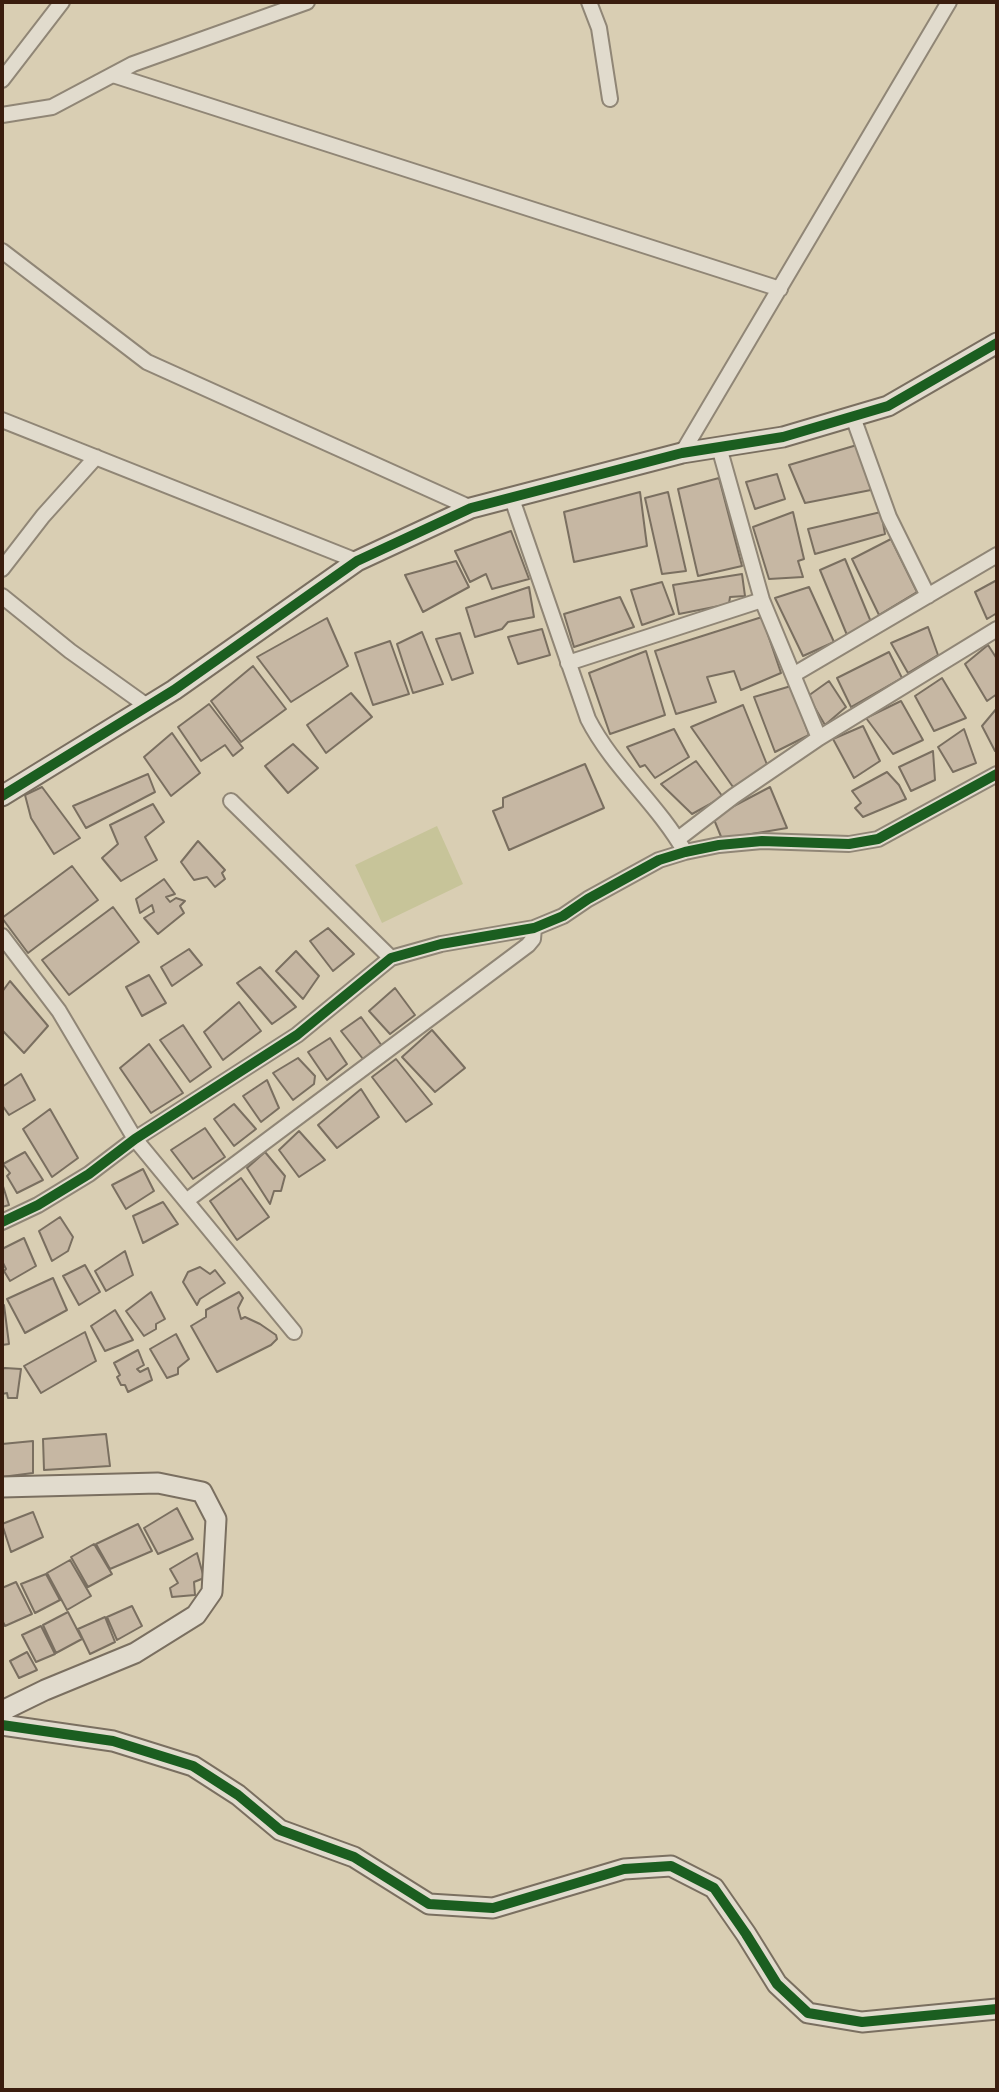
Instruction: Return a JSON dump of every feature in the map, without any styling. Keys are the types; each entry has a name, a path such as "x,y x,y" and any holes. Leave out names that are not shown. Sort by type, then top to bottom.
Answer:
{"street":[{"path":"2,80 62,2"},
{"path":"2,115 52,107 133,64 307,2"},
{"path":"589,2 598,28 610,99"},
{"path":"682,453 949,2"},
{"path":"113,75 780,289"},
{"path":"2,251 147,362 471,508"},
{"path":"2,796 147,706 357,561 471,508 682,453 783,437 888,407 997,343"},
{"path":"853,417 889,517 928,596"},
{"path":"2,419 357,561"},
{"path":"719,447 762,600 819,738"},
{"path":"2,569 43,516 96,457"},
{"path":"511,496 584,711 594,732 681,845"},
{"path":"793,675 997,555"},
{"path":"2,596 70,651 147,706"},
{"path":"568,663 762,600"},
{"path":"2,1222 38,1205 89,1174 135,1139 296,1035 391,958 440,944 534,928 563,916 681,845 744,789 819,738 997,629"},
{"path":"681,845 762,841 849,844 871,841 892,833 997,774"},
{"path":"231,801 391,958"},
{"path":"186,1201 528,945 534,939 534,928"},
{"path":"2,936 59,1012 135,1139 294,1332"},
{"path":"2,1487 158,1483 202,1492 216,1519 212,1591 196,1615 135,1653 2,1711"},
{"path":"2,1725 113,1741 193,1766 238,1795 280,1830 355,1857 429,1904 493,1908 624,1868 671,1866 714,1888 777,1984 808,2013 862,2022 997,2009"}],"shaded area":[{"path":"437,826 463,884 382,923 355,865"}],"building":[{"path":"857,445 871,490 805,503 789,465"},
{"path":"777,474 785,499 755,509 746,482"},
{"path":"719,478 742,566 698,576 678,489"},
{"path":"640,492 647,546 574,562 564,512"},
{"path":"668,492 686,571 662,574 645,498"},
{"path":"793,512 804,559 798,561 803,577 769,579 753,527"},
{"path":"881,512 885,534 815,554 808,529"},
{"path":"511,531 529,579 492,589 486,574 470,582 455,551"},
{"path":"891,539 917,592 879,615 852,559"},
{"path":"845,559 871,622 847,635 820,570"},
{"path":"456,561 469,587 423,612 405,575"},
{"path":"742,574 745,596 730,597 729,604 679,614 673,585"},
{"path":"997,580 997,613 987,619 975,592"},
{"path":"662,582 674,614 642,625 631,590"},
{"path":"529,587 534,617 508,622 502,629 475,637 466,608"},
{"path":"809,587 834,642 803,656 775,598"},
{"path":"620,597 634,627 574,647 564,614"},
{"path":"762,617 781,673 741,690 734,671 707,677 716,702 676,714 655,651"},
{"path":"327,618 348,666 291,702 257,657"},
{"path":"928,627 938,655 908,673 891,643"},
{"path":"542,629 550,655 518,664 508,637"},
{"path":"422,632 443,684 413,693 397,644"},
{"path":"460,633 473,673 452,680 436,639"},
{"path":"390,641 409,694 373,705 355,653"},
{"path":"988,645 997,659 997,694 987,701 965,664"},
{"path":"646,651 665,715 610,734 589,673"},
{"path":"889,652 902,678 851,707 837,678"},
{"path":"253,666 286,709 241,742 211,701"},
{"path":"942,678 966,718 934,731 915,696"},
{"path":"829,681 846,707 825,725 808,696"},
{"path":"791,686 809,735 775,752 754,697"},
{"path":"351,693 372,717 326,753 307,725"},
{"path":"901,701 923,740 893,754 866,718"},
{"path":"209,704 243,748 233,756 225,745 201,761 178,727"},
{"path":"743,705 768,767 733,787 691,727"},
{"path":"997,708 997,750 995,751 982,726"},
{"path":"863,726 880,761 854,778 833,739"},
{"path":"674,729 689,757 655,778 645,765 640,767 627,747"},
{"path":"964,729 976,763 953,772 938,747"},
{"path":"172,733 200,773 171,796 144,757"},
{"path":"293,744 318,768 288,793 265,766"},
{"path":"933,751 935,780 911,791 899,767"},
{"path":"696,761 723,797 692,814 661,784"},
{"path":"585,764 604,808 509,850 493,811 503,807 503,798"},
{"path":"887,772 899,785 906,799 863,817 855,808 861,803 852,791"},
{"path":"148,774 155,792 86,828 73,806"},
{"path":"42,787 80,838 54,854 31,818 25,795"},
{"path":"770,787 787,828 722,839 713,817"},
{"path":"153,804 164,822 145,837 157,860 121,881 102,858 118,844 110,825"},
{"path":"198,841 225,870 222,873 225,879 215,887 207,877 194,880 181,862"},
{"path":"72,866 98,900 28,953 2,918"},
{"path":"164,879 175,894 166,897 170,902 176,898 185,901 180,906 184,913 158,934 144,918 154,912 152,905 140,913 136,899"},
{"path":"113,907 139,942 69,995 42,960"},
{"path":"328,928 354,954 333,971 310,941"},
{"path":"189,949 202,965 172,986 161,967"},
{"path":"296,951 319,976 303,999 276,971"},
{"path":"260,967 296,1007 272,1024 237,983"},
{"path":"149,975 166,1003 142,1016 126,987"},
{"path":"10,981 48,1026 24,1053 2,1030 2,992"},
{"path":"395,988 415,1015 390,1034 369,1011"},
{"path":"239,1002 261,1031 223,1060 204,1032"},
{"path":"361,1017 382,1046 363,1059 341,1031"},
{"path":"183,1025 211,1067 190,1082 160,1040"},
{"path":"432,1030 465,1068 435,1092 402,1057"},
{"path":"330,1038 347,1064 327,1080 308,1052"},
{"path":"149,1044 183,1093 151,1113 120,1068"},
{"path":"298,1058 315,1076 314,1084 293,1100 273,1073"},
{"path":"396,1059 432,1104 406,1122 372,1077"},
{"path":"21,1074 35,1100 9,1115 2,1105 2,1087"},
{"path":"267,1080 279,1108 261,1122 243,1096"},
{"path":"361,1089 379,1117 337,1148 318,1125"},
{"path":"234,1104 256,1129 234,1146 214,1119"},
{"path":"50,1109 78,1158 52,1177 23,1129"},
{"path":"205,1128 225,1157 193,1179 171,1150"},
{"path":"299,1131 325,1160 299,1177 279,1150"},
{"path":"25,1152 43,1180 17,1193 7,1176 10,1173 3,1164"},
{"path":"265,1152 285,1176 281,1191 274,1191 270,1204 247,1168"},
{"path":"143,1169 154,1191 126,1209 112,1185"},
{"path":"241,1178 269,1217 237,1240 210,1201"},
{"path":"2,1183 9,1205 2,1207"},
{"path":"163,1202 178,1224 143,1243 133,1216"},
{"path":"60,1217 73,1237 68,1251 52,1261 39,1231"},
{"path":"24,1238 36,1266 10,1281 4,1271 6,1269 2,1261 2,1249"},
{"path":"125,1251 133,1275 106,1291 95,1271"},
{"path":"85,1265 100,1292 79,1305 63,1276"},
{"path":"200,1267 210,1274 215,1270 225,1283 200,1299 197,1305 183,1282 188,1272"},
{"path":"53,1278 67,1310 25,1333 7,1299"},
{"path":"151,1292 165,1319 156,1324 156,1329 144,1336 126,1311"},
{"path":"239,1292 243,1298 238,1308 241,1319 245,1317 260,1324 276,1335 277,1339 271,1345 217,1372 191,1326 206,1317 206,1310"},
{"path":"2,1305 9,1344 2,1345"},
{"path":"115,1310 133,1340 105,1351 91,1326"},
{"path":"85,1332 96,1361 41,1393 24,1366"},
{"path":"176,1334 189,1359 178,1368 178,1374 167,1378 150,1349"},
{"path":"138,1350 144,1365 137,1369 140,1372 148,1368 152,1380 128,1392 117,1377 120,1375 114,1363"},
{"path":"2,1369 21,1369 17,1398 8,1398 7,1393 2,1394"},
{"path":"106,1434 110,1466 44,1470 43,1439"},
{"path":"33,1441 33,1473 2,1477 2,1444"},
{"path":"177,1508 193,1539 158,1554 144,1528"},
{"path":"33,1512 43,1537 11,1552 2,1524"},
{"path":"138,1524 152,1551 110,1569 96,1544"},
{"path":"94,1544 112,1574 88,1587 71,1557"},
{"path":"197,1553 204,1578 194,1582 195,1595 172,1597 170,1588 178,1583 170,1569"},
{"path":"70,1560 91,1596 67,1610 47,1573"},
{"path":"46,1574 60,1600 35,1613 21,1584"},
{"path":"16,1582 32,1614 5,1626 2,1620 2,1588"},
{"path":"132,1606 142,1626 117,1640 107,1617"},
{"path":"68,1612 82,1639 56,1653 43,1625"},
{"path":"105,1617 115,1642 90,1654 78,1629"},
{"path":"41,1626 55,1654 36,1662 22,1635"},
{"path":"27,1652 37,1670 19,1678 10,1661"}],"cycle path":[{"path":"2,796 174,690 357,561 471,508 682,453 783,437 888,406 997,343"},
{"path":"2,1222 38,1205 89,1174 135,1139 297,1035 391,958 441,944 534,928 563,916 659,860 685,852 719,845 762,841 849,844 878,839 997,774"},
{"path":"2,1725 113,1741 193,1766 238,1795 280,1830 354,1857 429,1904 493,1908 624,1869 671,1866 714,1888 777,1984 808,2013 862,2022 997,2009"}]}
